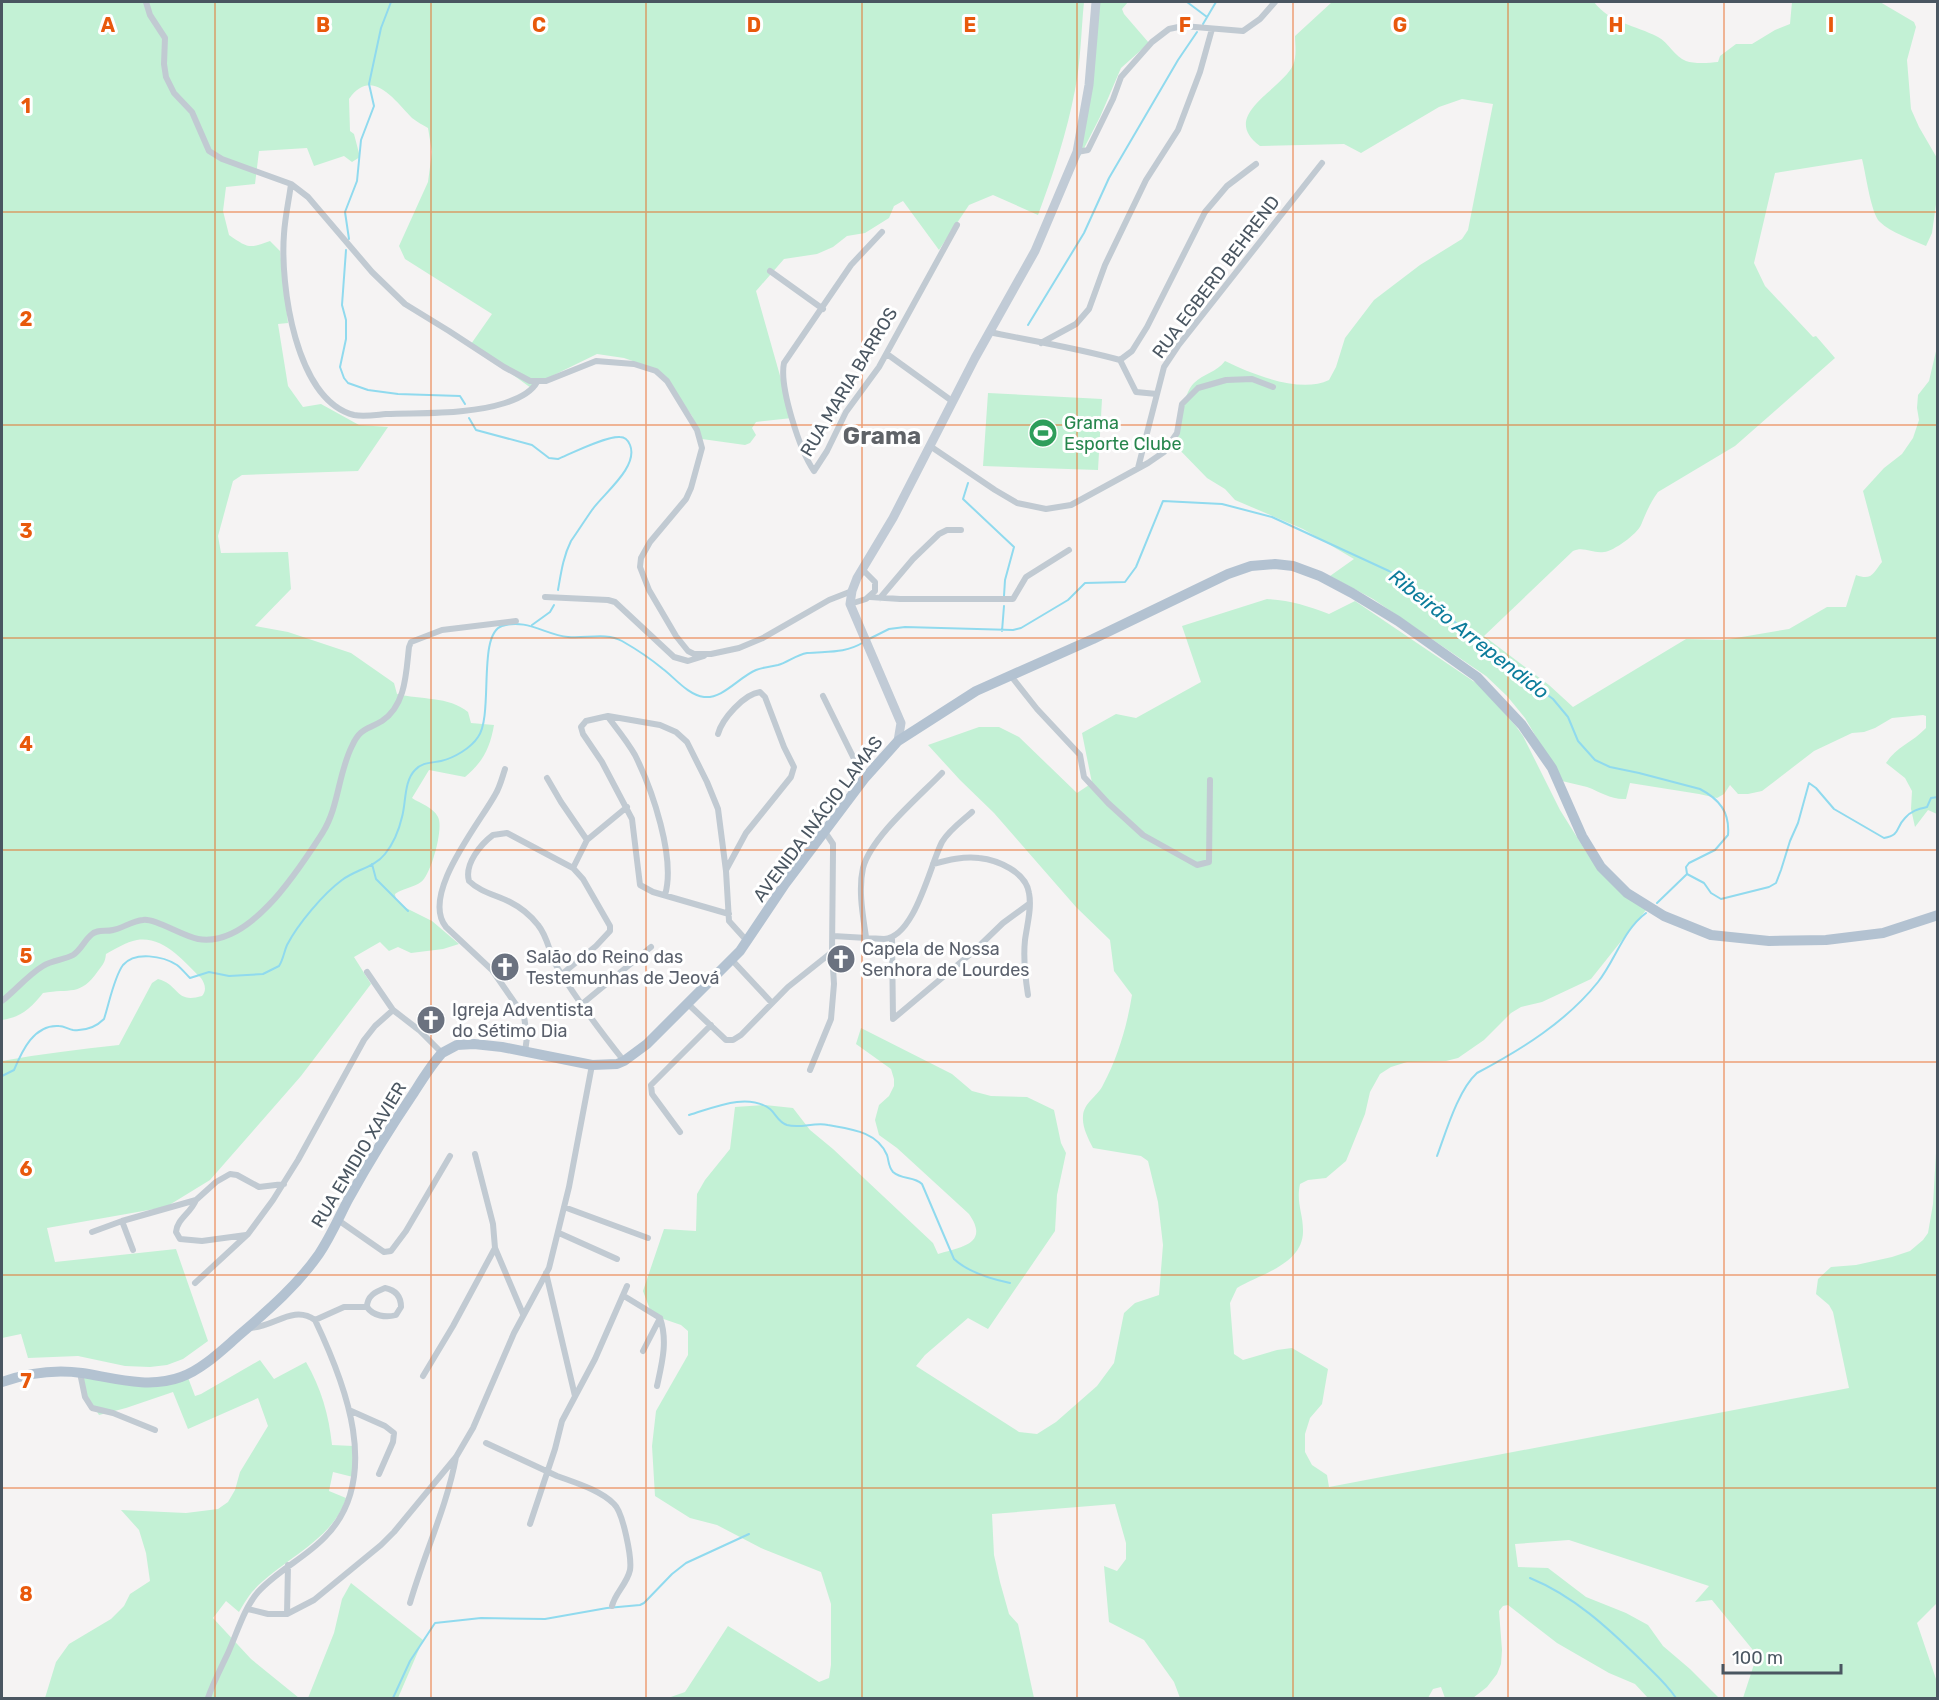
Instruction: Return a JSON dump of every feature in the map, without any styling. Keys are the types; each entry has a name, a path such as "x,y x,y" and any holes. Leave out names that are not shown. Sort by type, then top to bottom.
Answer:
{"main road":[{"path":"898,741 901,723 850,604 852,591 893,518 989,332 1035,251 1077,152 1089,85 1096,2"},
{"name":"AVENIDA INÁCIO LAMAS","path":"624,1061 647,1044 747,941 785,884 864,779 898,741 976,691 1093,639 1228,574 1251,566 1275,564 1293,566 1320,576 1352,592 1398,621 1477,677 1522,725 1552,768 1582,836 1601,867 1627,893 1664,916 1711,935 1769,941 1826,940 1883,933 1938,915"},
{"path":"442,1053 449,1048 465,1044 502,1047 592,1065 617,1064 624,1061"},
{"name":"RUA EMIDIO XAVIER","path":"2,1382 31,1373 55,1371 135,1382 157,1382 178,1378 216,1355 297,1283 325,1244 384,1138 442,1053"}],"street":[{"path":"146,2 150,15 165,38 166,77 174,93 192,112 209,151 222,159 291,184 308,197 367,267 405,304 530,381 546,381 596,361 634,364 656,371 667,381 700,438 702,447 686,499 650,542 641,558 640,567 649,590 676,636 688,651 694,654 708,654"},
{"path":"1077,152 1088,150 1121,77 1152,42 1169,29 1183,26 1244,31 1260,19 1275,2"},
{"path":"1041,343 1076,324 1089,309 1105,265 1146,180 1178,130 1200,72 1212,29"},
{"path":"1120,360 1131,351 1147,327 1204,212 1227,186 1256,164"},
{"name":"RUA EGBERD BEHREND","path":"1138,468 1164,367 1178,346 1322,164"},
{"path":"291,184 284,235 285,277 290,310 303,363 327,399 354,415 458,412 483,409 518,398 530,392 537,382"},
{"name":"RUA MARIA BARROS","path":"882,232 850,265 823,309 786,359 783,368 803,452 814,471 828,451 846,412 879,367 957,225"},
{"path":"770,271 823,309"},
{"path":"989,332 1077,348 1120,360 1136,392 1157,394"},
{"path":"886,354 952,401"},
{"path":"930,446 1017,503 1046,509 1071,505 1164,452 1177,433 1182,404 1198,388 1226,380 1252,379 1273,387"},
{"path":"880,598 913,559 939,534 947,530 961,530"},
{"path":"850,604 870,597 1013,599 1026,577 1069,550"},
{"path":"862,570 877,585 870,597"},
{"path":"546,597 608,600 625,610 674,657 688,661 708,654 739,648 763,638 829,600 852,591"},
{"path":"2,1001 42,966 77,952 96,932 113,930 147,920 185,936 211,940 229,934 251,921 285,888 323,832 335,804 346,761 354,741 362,730 380,723 387,717 403,693 411,642 442,630 516,621"},
{"path":"1011,676 1037,709 1080,755 1084,777 1108,803 1143,834 1197,865 1209,862 1209,780"},
{"path":"718,734 723,723 737,706 756,692 760,692 765,697 794,767 791,777 746,833 726,871"},
{"path":"823,696 864,779"},
{"path":"608,716 635,755 655,810 669,862 665,895"},
{"path":"729,914 646,889 639,883 633,826 627,807 581,729 586,721 608,716 667,727 684,739 717,804 721,819 729,914 732,926 747,941"},
{"path":"505,769 499,788 471,831 441,890 438,911 441,921 492,970 524,1016 527,1037 525,1052"},
{"path":"866,937 862,892 866,861 875,845 897,817 942,773"},
{"path":"547,778 587,840"},
{"path":"573,868 587,840 627,807"},
{"path":"972,812 943,841 924,892 904,927 892,939 893,1019 974,951 1003,923 1029,904"},
{"path":"810,1070 831,1019 834,984 833,844 825,831"},
{"path":"562,974 596,946 611,929 583,879 573,868 507,833 496,834 490,837 469,866 469,880 488,893 511,902 531,917 546,936 549,950 562,974 596,1026 624,1061"},
{"path":"933,864 951,859 979,858 997,862 1011,869 1024,880 1029,893 1023,965 1028,995"},
{"path":"833,936 892,939"},
{"path":"582,1004 651,947"},
{"path":"687,1003 726,1040 733,1040 741,1035 803,974 832,952"},
{"path":"731,959 772,1003"},
{"path":"367,972 393,1010 419,1030 442,1053"},
{"path":"195,1283 248,1234 284,1184 364,1040 375,1026 393,1010"},
{"path":"680,1132 652,1094 651,1085 711,1025"},
{"path":"248,1609 268,1614 287,1614 320,1596 394,1532 456,1457 473,1428 498,1366 546,1272 559,1233 575,1161 592,1065"},
{"path":"475,1154 493,1224 495,1248 524,1314"},
{"path":"338,1221 384,1252 391,1251 406,1231 450,1156"},
{"path":"92,1232 196,1200 216,1182 230,1174 259,1186 284,1184"},
{"path":"196,1200 194,1206 177,1225 176,1232 180,1239 202,1241 248,1234"},
{"path":"564,1207 648,1238"},
{"path":"123,1221 134,1250"},
{"path":"559,1233 617,1259"},
{"path":"423,1376 495,1248"},
{"path":"546,1272 575,1396"},
{"path":"530,1524 562,1421 595,1359 627,1286"},
{"path":"315,1320 344,1306 367,1307 371,1312 391,1317 400,1312 401,1300 395,1292 385,1288 368,1298 367,1307"},
{"path":"624,1296 660,1318 664,1341 662,1366 657,1386"},
{"path":"208,1698 248,1609 259,1591 288,1565 324,1538 336,1525 355,1479 343,1383 315,1320 306,1314 297,1314 263,1327 249,1328"},
{"path":"643,1351 660,1318"},
{"path":"80,1373 85,1397 92,1408 113,1413 155,1430"},
{"path":"348,1410 385,1426 394,1433 393,1442 379,1474"},
{"path":"486,1443 592,1490 612,1502 619,1510 631,1567 612,1606"},
{"path":"410,1603 421,1563 451,1482 456,1457"},
{"path":"287,1614 288,1565"}],"green space":[{"path":"2,2 1084,2 1079,68 1072,106 1038,215 993,195 969,205 939,250 903,201 894,206 889,218 865,233 847,236 833,247 817,254 784,259 756,291 792,418 756,422 752,428 756,435 750,443 745,445 702,439 692,416 659,370 624,358 597,354 531,388 471,344 492,314 405,259 399,246 428,182 432,152 428,128 412,118 391,96 375,86 366,86 358,90 349,99 350,131 354,134 360,157 352,162 344,156 314,166 307,148 259,151 255,184 226,187 223,211 229,235 249,246 270,241 280,251 288,323 278,324 288,386 303,407 321,404 359,425 388,427 358,471 242,475 233,481 218,536 221,553 288,552 291,589 255,626 288,632 351,653 394,683 397,694 452,703 468,712 471,723 494,725 485,754 477,766 465,777 429,770 412,798 430,808 438,817 438,841 425,878 418,884 395,894 396,900 406,908 432,921 459,944 443,949 411,953 398,947 389,951 380,942 354,957 371,984 301,1076 210,1180 166,1207 47,1228 55,1262 176,1249 208,1341 183,1359 167,1365 150,1367 125,1366 78,1356 28,1358 21,1334 2,1338 2,1061 119,1045 152,983 158,979 187,998 202,996 205,989 201,978 172,951 156,942 137,940 106,954 102,965 86,985 74,990 43,993 26,1011 2,1020"},
{"path":"1097,2 1128,2 1122,9 1124,14 1149,43 1121,68 1100,117 1079,158 1074,163"},
{"path":"1332,2 1594,2 1615,19 1662,39 1682,59 1697,63 1718,62 1720,56 1736,44 1752,44 1790,24 1792,2 1880,2 1914,22 1916,27 1907,60 1911,109 1937,158 1937,197 1932,233 1926,246 1884,226 1877,218 1871,203 1862,159 1775,173 1754,263 1765,286 1835,358 1735,446 1658,492 1639,529 1630,537 1613,549 1604,552 1581,549 1573,551 1484,636 1549,685 1573,707 1686,639 1724,640 1789,629 1827,607 1846,607 1856,575 1869,576 1882,562 1863,491 1884,468 1902,454 1913,438 1919,420 1918,395 1929,381 1937,347 1937,814 1928,810 1915,827 1911,809 1912,791 1905,778 1886,763 1890,757 1926,728 1926,716 1923,715 1892,718 1875,728 1852,733 1814,751 1762,791 1748,794 1738,794 1730,785 1724,794 1717,798 1630,783 1626,799 1621,799 1562,781 1525,718 1486,676 1373,599 1330,576 1354,559 1303,529 1235,500 1225,489 1207,478 1173,443 1190,388 1225,361 1276,381 1290,384 1317,384 1329,380 1336,367 1345,338 1374,300 1420,265 1462,239 1468,230 1493,104 1462,99 1439,107 1361,153 1344,144 1260,146 1249,135 1246,124 1249,113 1293,65 1295,36"},
{"name":"Grama Esporte Clube","path":"988,393 1102,399 1098,470 983,466"},
{"path":"1267,599 1299,604 1329,614 1355,601 1479,685 1523,736 1560,810 1590,858 1646,910 1591,979 1542,1002 1521,1007 1511,1013 1484,1040 1458,1058 1446,1061 1407,1062 1391,1067 1380,1074 1370,1092 1365,1114 1346,1161 1326,1178 1308,1180 1300,1184 1299,1197 1303,1230 1301,1242 1296,1251 1289,1260 1237,1288 1230,1303 1234,1354 1243,1360 1292,1348 1328,1369 1322,1404 1310,1418 1305,1434 1305,1452 1312,1465 1327,1475 1329,1487 1849,1388 1833,1312 1829,1305 1816,1294 1818,1279 1831,1267 1856,1265 1892,1257 1910,1251 1923,1240 1928,1233 1933,1204 1937,1136 1938,1602 1917,1623 1937,1682 1937,1698 1743,1698 1757,1655 1712,1600 1695,1602 1709,1586 1569,1540 1515,1544 1518,1567 1548,1568 1586,1597 1626,1613 1648,1625 1663,1646 1719,1698 1648,1698 1635,1684 1609,1673 1557,1643 1508,1605 1503,1606 1499,1611 1501,1664 1487,1687 1473,1698 1445,1698 1441,1687 1433,1689 1428,1698 1180,1698 1174,1682 1144,1640 1109,1622 1104,1566 1117,1571 1126,1559 1126,1543 1115,1504 992,1514 994,1555 1000,1582 1009,1614 1018,1624 1034,1698 668,1698 685,1692 728,1626 819,1682 829,1678 831,1665 831,1604 821,1572 761,1548 717,1525 690,1518 655,1496 652,1446 656,1411 688,1355 688,1331 681,1325 652,1315 643,1291 664,1229 696,1231 697,1194 705,1180 730,1149 735,1107 765,1105 793,1108 810,1130 933,1243 938,1254 970,1243 976,1232 975,1224 969,1214 897,1148 879,1135 875,1120 879,1105 889,1096 894,1086 894,1079 891,1069 856,1044 861,1028 952,1074 972,1091 991,1096 1027,1097 1054,1110 1061,1143 1066,1153 1057,1195 1055,1231 988,1329 968,1318 925,1355 916,1366 1019,1432 1037,1434 1056,1422 1097,1386 1114,1363 1124,1313 1135,1303 1159,1295 1163,1245 1158,1202 1148,1161 1141,1156 1093,1148 1083,1124 1084,1111 1101,1089 1117,1052 1125,1030 1132,995 1114,971 1110,940 1076,907 994,813 928,745 979,727 999,727 1019,737 1077,793 1092,783 1082,733 1116,714 1136,718 1201,682 1182,626"},
{"path":"260,1360 274,1379 306,1362 324,1402 332,1445 353,1446 353,1477 333,1472 329,1491 346,1498 340,1513 330,1526 305,1549 263,1581 250,1594 239,1612 226,1601 213,1618 251,1659 299,1698 45,1698 56,1662 69,1644 111,1619 124,1606 130,1594 150,1581 146,1553 139,1530 121,1510 186,1513 218,1509 228,1502 235,1490 240,1472 268,1426 258,1398 188,1429 173,1392 99,1415 86,1394 80,1371 134,1383 187,1375 195,1396"},
{"path":"351,1583 423,1640 398,1698 308,1698 334,1633 342,1599"}],"waterway":[{"path":"349,239 345,212 357,181 361,140 374,106 369,84 381,28 391,2"},
{"path":"1187,2 1207,17"},
{"path":"1203,24 1216,2"},
{"path":"1028,325 1084,233 1109,178 1178,60 1197,32"},
{"path":"346,250 342,305 346,320 346,339 340,367 344,378 348,383 368,390 398,394 460,396 465,404"},
{"path":"469,418 476,430 532,445 549,458 558,459 614,437 623,438 629,443 631,453 625,471 592,510 571,541 564,559 558,590"},
{"path":"968,483 963,499 1014,547 1005,580 1004,596"},
{"name":"Ribeirão Arrependido","path":"869,639 889,629 905,627 1013,630 1021,628 1068,600 1085,583 1125,582 1136,567 1163,501 1222,504 1272,517 1398,576 1456,623 1479,637 1514,670 1553,699 1568,717 1578,741 1595,760 1610,767 1700,789 1713,797 1725,813 1728,835 1715,850 1689,863 1686,867 1687,874"},
{"path":"532,625 550,612 554,605"},
{"path":"1002,631 1004,606"},
{"name":"Ribeirão Arrependido","path":"2,1076 14,1070 30,1040 43,1029 63,1026 73,1030 82,1030 101,1022 120,970 123,965 135,958 149,956 164,959 177,965 190,978 209,972 229,976 263,974 279,966 287,945 319,901 342,880 376,862 388,850 399,827 407,786 415,770 424,764 446,760 457,755 467,749 478,737 483,726 485,712 490,644 494,632 502,626 528,625 568,637 616,638 648,658 687,690 704,697 718,695 759,669 778,665 803,654 843,650 864,642"},
{"name":"Ribeirão Arrependido","path":"1687,874 1704,883 1711,893 1721,899 1769,887 1776,883 1798,823 1809,783 1834,809 1884,838 1893,835 1910,814 1927,807 1931,798 1938,797"},
{"path":"372,864 376,879 408,911"},
{"path":"1657,903 1687,874"},
{"path":"1437,1156 1453,1112 1470,1080 1477,1073 1542,1034 1572,1010 1598,982 1631,928 1646,913"},
{"path":"689,1115 730,1103 751,1102 770,1109 779,1120 787,1125 828,1125 862,1132 870,1136 882,1147 893,1172 922,1184 954,1259 973,1272 1010,1283"},
{"path":"393,1698 410,1661 435,1623 481,1618 545,1619 607,1608 640,1605 686,1563 749,1534"},
{"path":"1530,1578 1546,1585 1590,1614 1656,1674 1676,1698"}],"place":[{"name":"Grama Esporte Clube","path":"1043,433"},
{"name":"Capela de Nossa Senhora de Lourdes","path":"841,959"},
{"name":"Salão do Reino das Testemunhas de Jeová","path":"505,967"},
{"name":"Igreja Adventista do Sétimo Dia","path":"431,1020"}],"district":[{"name":"Grama","path":"882,436"}]}
